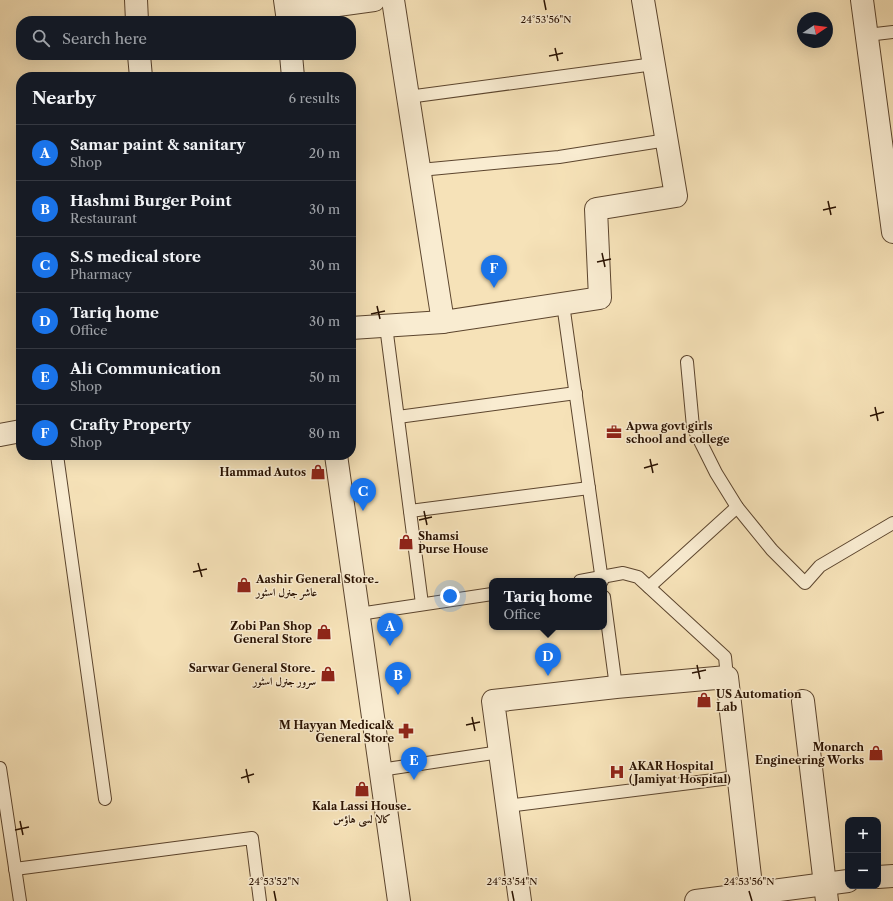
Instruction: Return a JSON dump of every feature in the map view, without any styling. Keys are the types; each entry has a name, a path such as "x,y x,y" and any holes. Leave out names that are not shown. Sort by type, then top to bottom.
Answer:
{"street":[{"path":"136,0 137,16"},
{"path":"287,11 374,0"},
{"path":"393,0 443,322"},
{"path":"356,328 443,322 600,298 596,209 676,196 643,0"},
{"path":"862,0 889,170 893,232"},
{"path":"139,60 141,72"},
{"path":"291,60 293,72"},
{"path":"0,435 16,432"},
{"path":"337,460 400,901"},
{"path":"520,901 493,701 616,687 727,677 752,894"},
{"path":"803,701 826,893"},
{"path":"881,878 893,876"},
{"path":"696,901 752,894 826,893 845,883"}],"lane":[{"path":"867,35 893,32"},
{"path":"408,97 654,64"},
{"path":"420,170 559,157 667,140"},
{"path":"563,304 602,578"},
{"path":"386,326 422,604"},
{"path":"687,362 693,427 716,473 737,507 772,550 804,583 820,566 893,523"},
{"path":"398,417 576,393"},
{"path":"59,460 105,799"},
{"path":"410,511 589,488"},
{"path":"649,587 737,507"},
{"path":"606,578 623,573 638,578 725,657 727,677"},
{"path":"358,614 489,594"},
{"path":"607,620 616,687"},
{"path":"380,770 500,752"},
{"path":"0,768 20,901"},
{"path":"507,806 738,777"},
{"path":"15,869 252,838 260,901"}],"place":[{"name":"Crafty Property","path":"494,288"},
{"name":"Apwa govt girls school and college","path":"614,432"},
{"name":"Hammad Autos","path":"318,472"},
{"name":"S.S medical store","path":"363,511"},
{"name":"Shamsi Purse House","path":"406,542"},
{"name":"Aashir General Store۔ عاشر جنرل اسٹور","path":"244,585"},
{"name":"Zobi Pan Shop General Store","path":"324,632"},
{"name":"Samar paint & sanitary","path":"390,646"},
{"name":"Sarwar General Store۔ سرور جنرل اسٹور","path":"328,674"},
{"name":"Tariq home","path":"548,676"},
{"name":"Hashmi Burger Point","path":"398,695"},
{"name":"US Automation Lab","path":"704,700"},
{"name":"M Hayyan Medical& General Store","path":"406,731"},
{"name":"Monarch Engineering Works","path":"876,753"},
{"name":"AKAR Hospital (Jamiyat Hospital)","path":"617,772"},
{"name":"Ali Communication","path":"414,780"},
{"name":"Kala Lassi House۔ کالا لسی ہاؤس","path":"362,789"}]}
